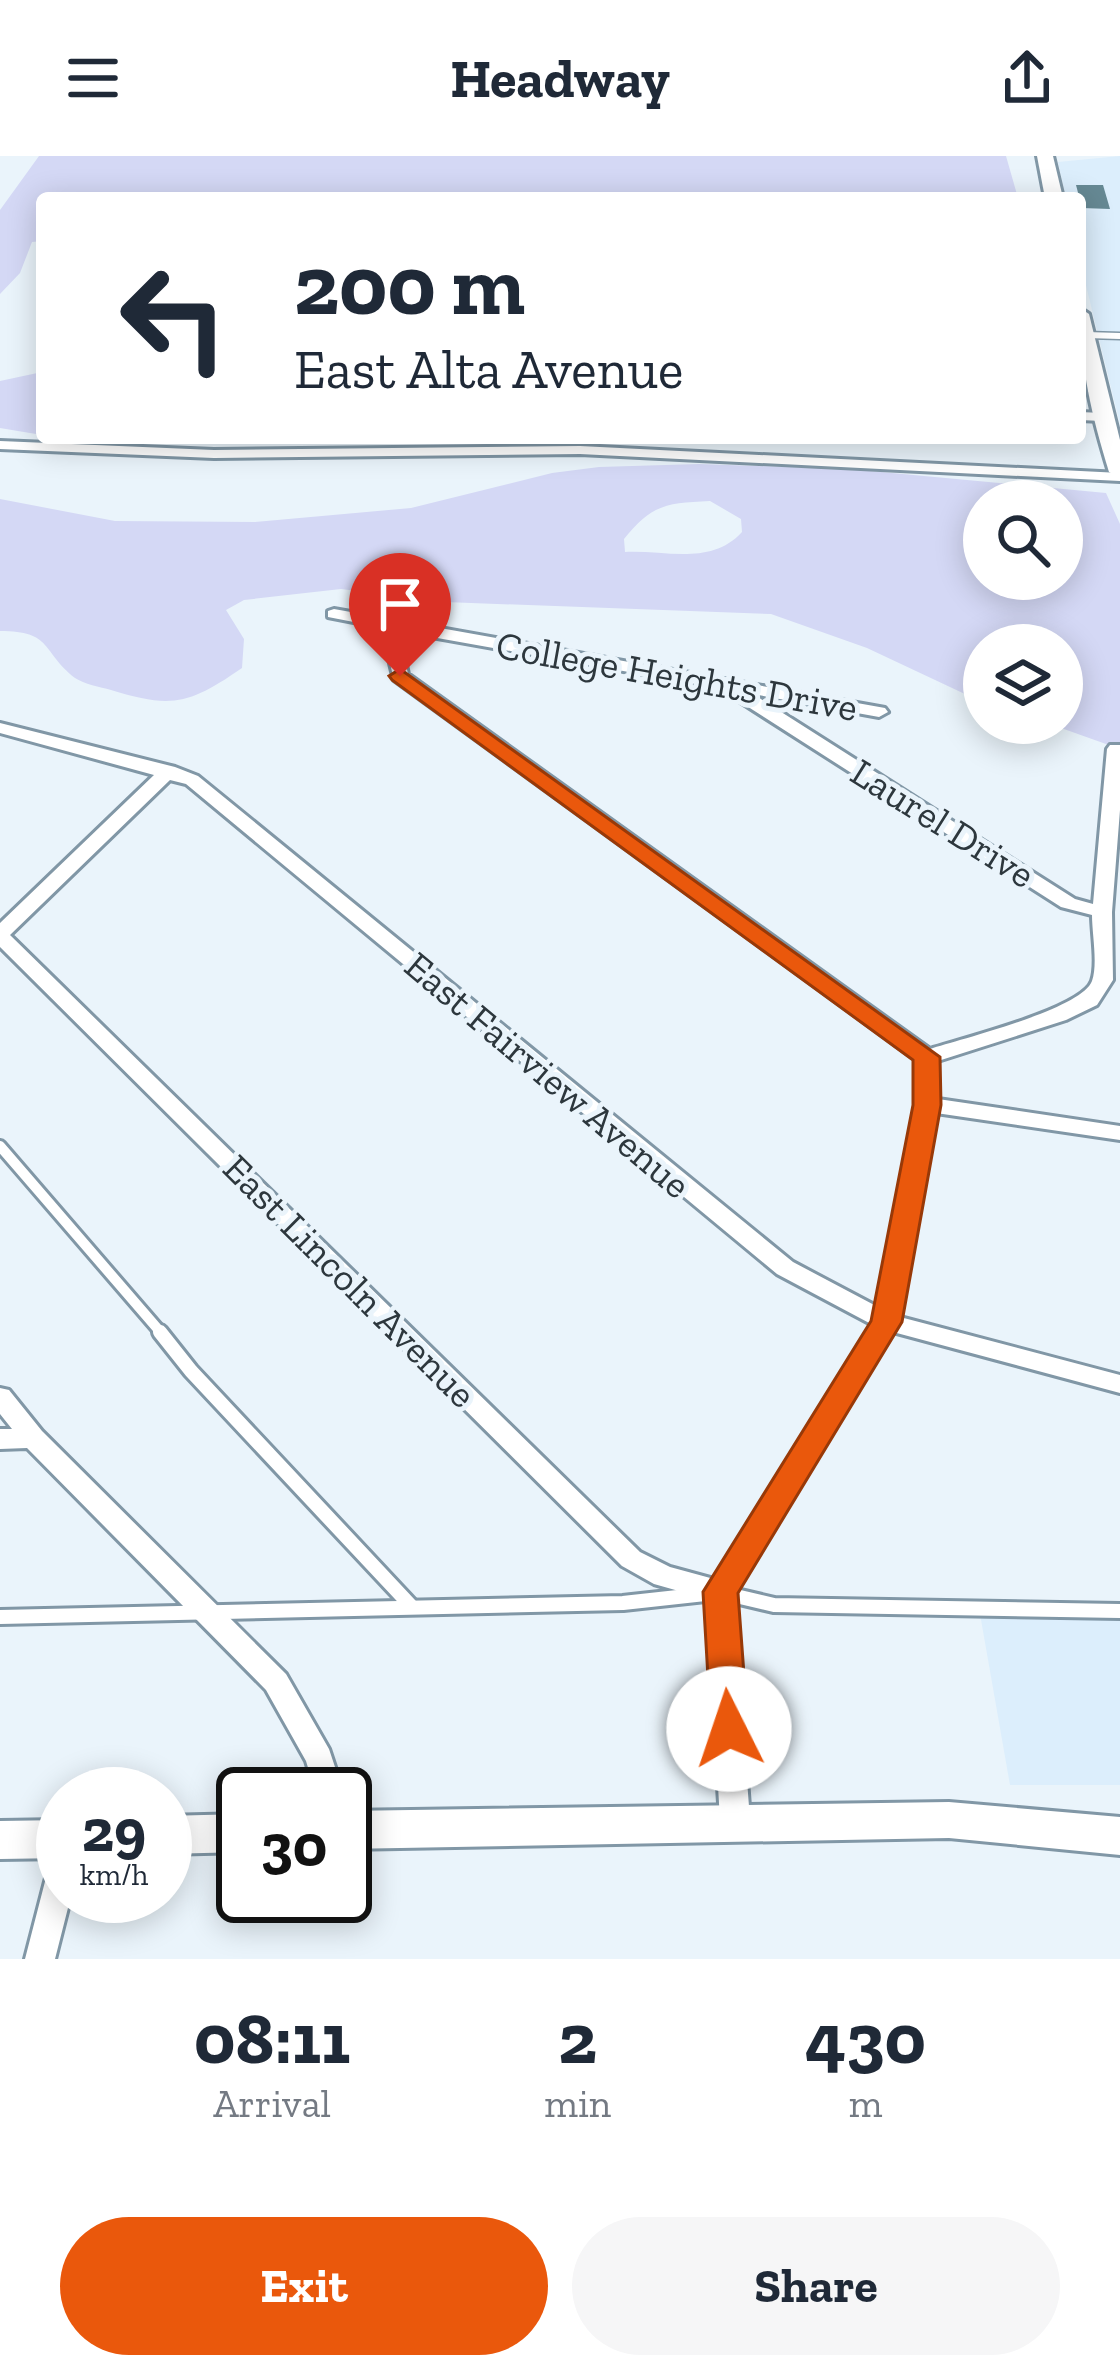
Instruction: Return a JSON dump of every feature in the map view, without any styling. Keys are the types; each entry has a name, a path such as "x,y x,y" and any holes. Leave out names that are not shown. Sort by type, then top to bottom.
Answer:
{"main road":[{"path":"1045,156 1053,192"},
{"path":"1086,360 1091,417 1120,475"},
{"path":"372,1829 949,1820 1120,1836"},
{"path":"0,1840 36,1839"}],"street":[{"path":"0,445 214,454 580,450 1120,475"},
{"name":"College Heights Drive","path":"334,614 879,712"},
{"path":"410,627 395,655 400,676 927,1057"},
{"name":"Laurel Drive","path":"727,685 1068,903 1102,912"},
{"name":"East Fairview Avenue","path":"0,728 169,771 208,793 785,1268 886,1322 1120,1384"},
{"path":"927,1057 1059,1015 1090,1000 1103,980 1102,912 1116,749"},
{"path":"0,935 169,771"},
{"name":"East Lincoln Avenue","path":"0,935 632,1559 663,1576 720,1592"},
{"path":"735,1820 720,1592 886,1322 927,1105 927,1057"},
{"path":"927,1105 1120,1133"},
{"path":"0,1397 33,1438 276,1682 322,1767"},
{"path":"0,1439 33,1438"},
{"path":"40,1959 49,1923"}],"lane":[{"path":"1086,326 1120,336"},
{"path":"0,1146 118,1278 191,1371 412,1607"},
{"path":"0,1617 623,1603 720,1592 775,1605 1120,1610"}],"shaded area":[{"path":"39,156 1006,156 1016,192 36,192 36,242 20,273 0,294 0,210"},
{"path":"1120,156 1120,424 1086,285 1086,192 1065,192 1058,162"},
{"path":"36,373 36,434 0,428 0,381"},
{"path":"699,464 849,469 967,480 963,480 963,600 1083,600 1083,491 1106,493 1120,524 1120,749 1083,736 1083,624 963,624 963,693 867,648 771,614 445,602 341,589 244,600 226,610 244,639 242,668 194,696 166,701 83,682 38,639 0,631 0,499 115,521 255,522 411,508 552,473","holes":["710,501 741,519 742,532 730,543 702,553 625,552 624,539 643,519 671,505"]},
{"path":"1120,1613 1120,1785 1010,1785 980,1614"}],"building":[{"path":"1076,185 1103,185 1110,209 1086,208 1086,192 1078,192"}],"route":[{"path":"400,676 927,1057 927,1105 886,1322 720,1592 729,1729"}]}
